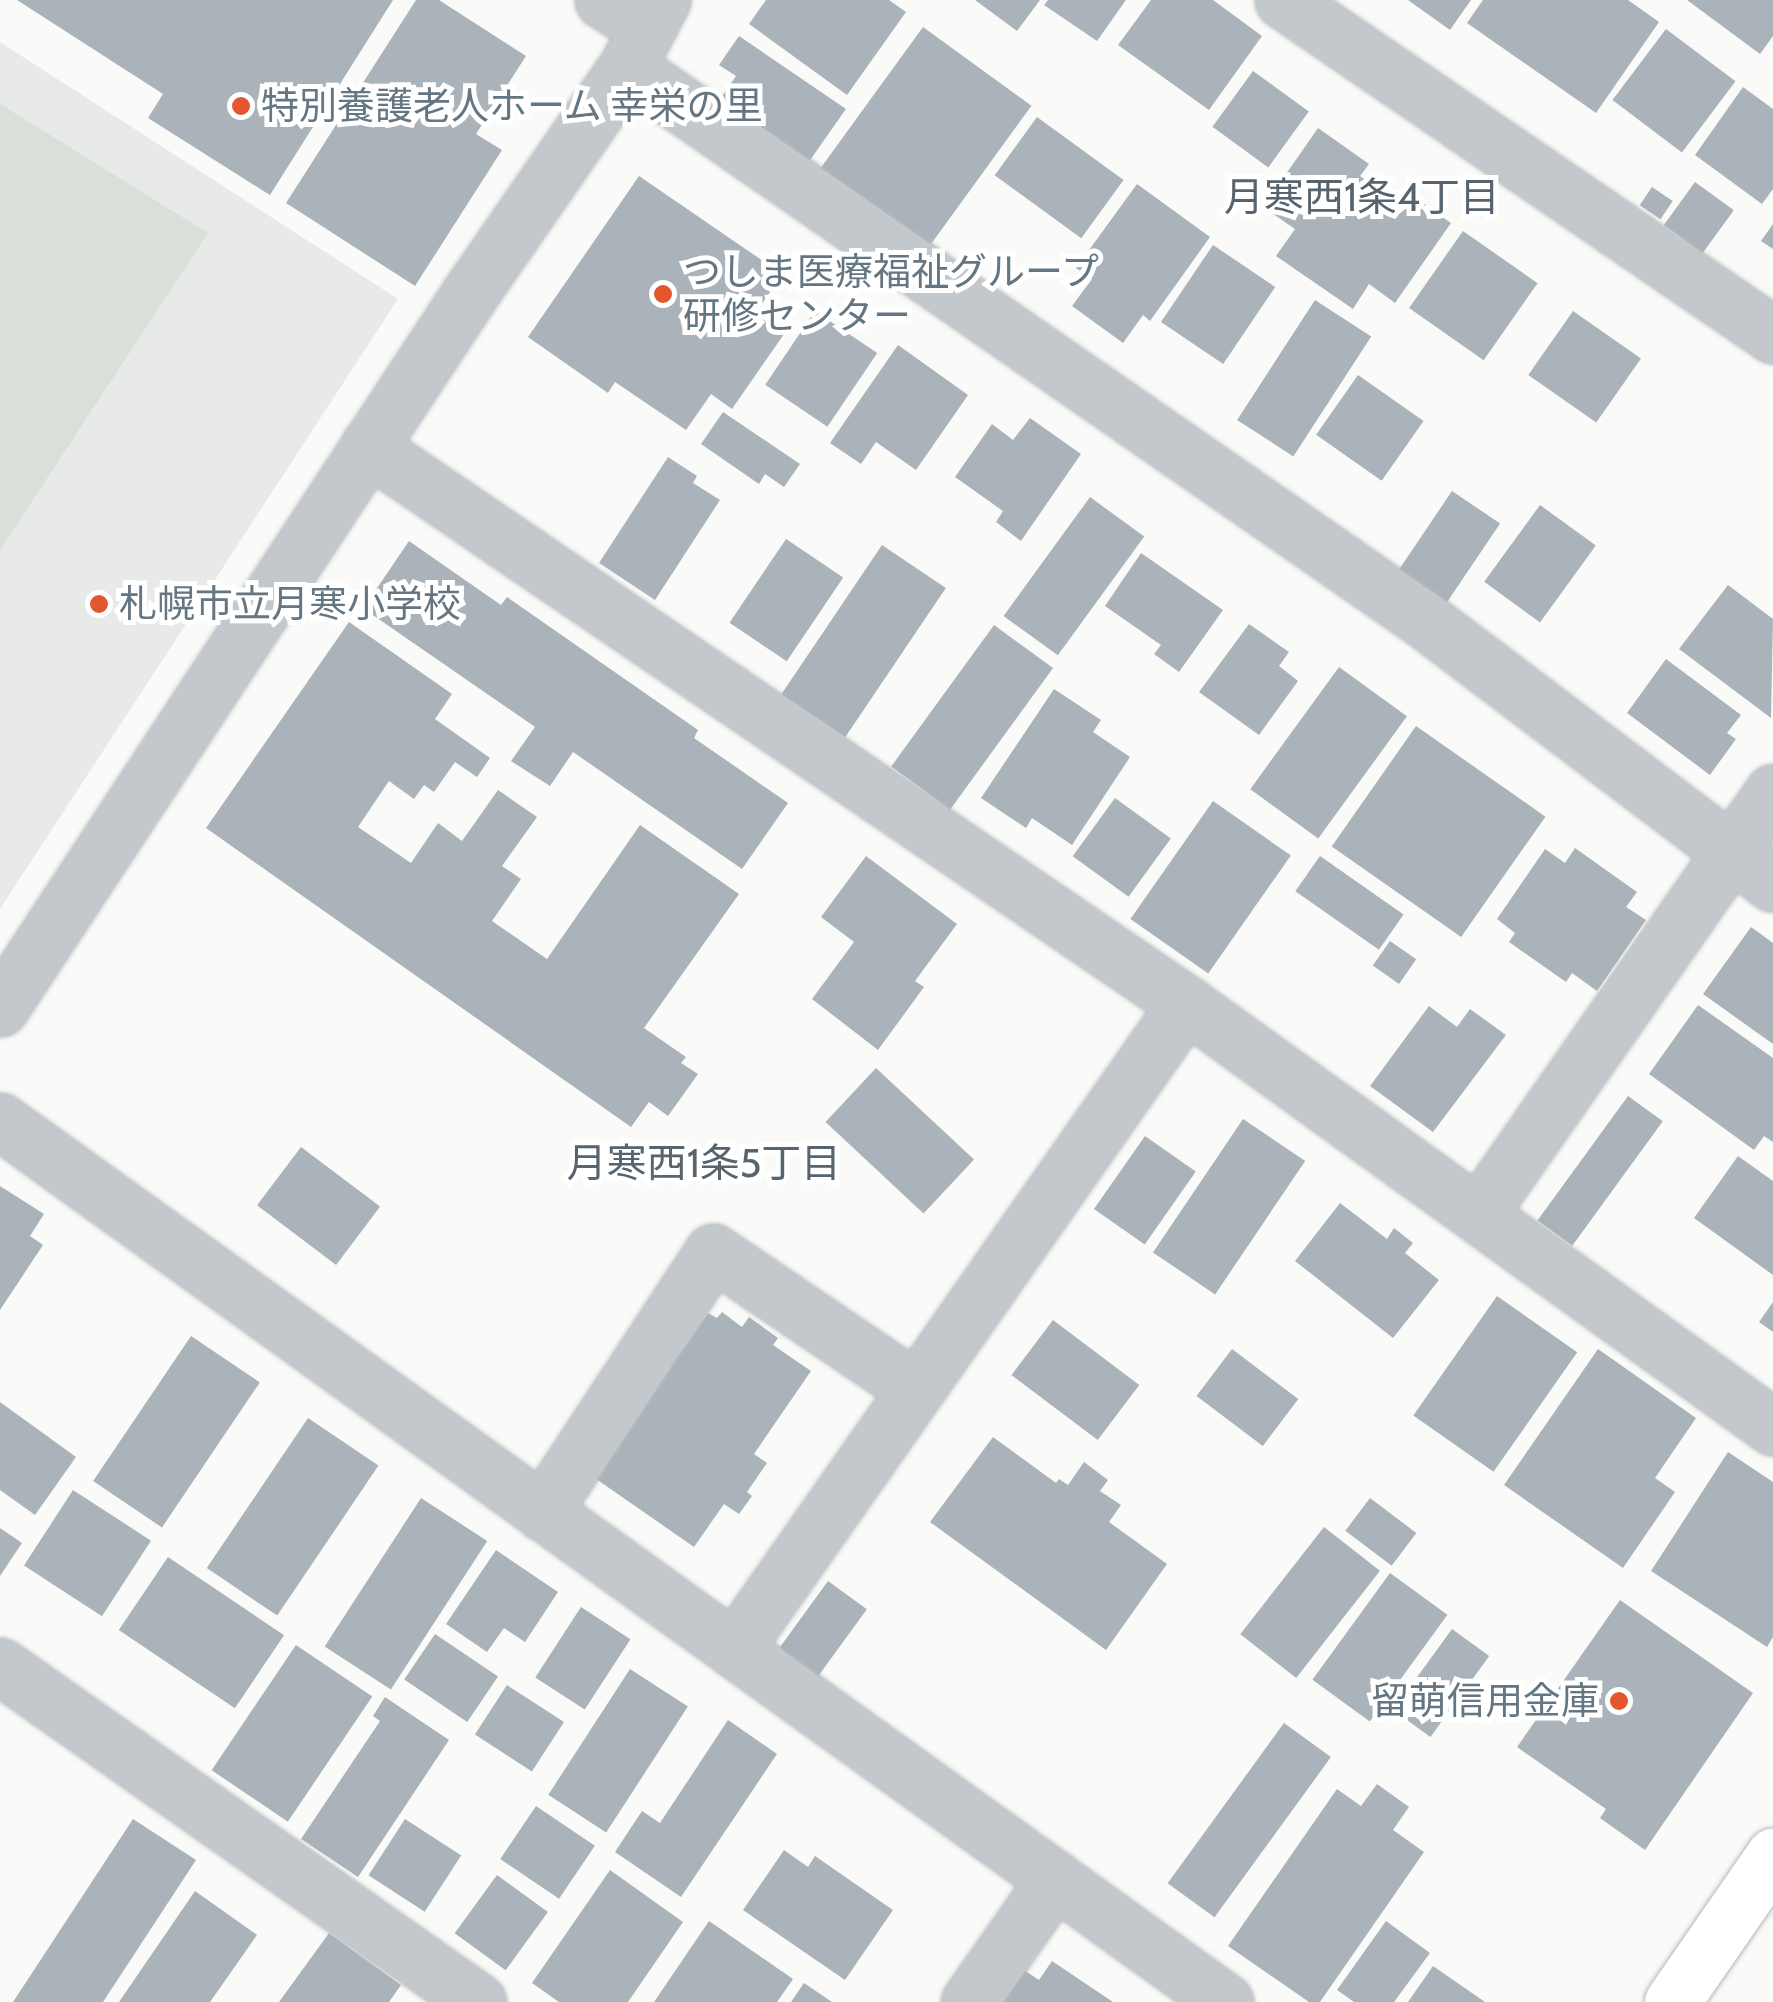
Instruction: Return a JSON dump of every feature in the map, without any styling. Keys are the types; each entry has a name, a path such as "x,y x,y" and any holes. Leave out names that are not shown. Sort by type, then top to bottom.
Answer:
{"highway":[{"path":"1677,2000 1773,1856"}],"street":[{"path":"1283,0 1773,335"},
{"path":"0,1008 368,447 634,23 1752,867"},
{"path":"368,447 1186,1004 1773,1427"},
{"path":"1479,1214 1752,867 1773,792"},
{"path":"734,1649 1186,1004"},
{"path":"0,1122 1226,2002"},
{"path":"542,1512 712,1252 914,1388"},
{"path":"0,1666 478,2002"},
{"path":"969,2002 1055,1879"}],"shaded area":[{"name":"札幌市立月寒小学校","path":"0,42 398,299 0,909"},
{"path":"0,104 208,233 0,550"}],"building":[{"name":"特別養護老人ホーム 幸栄の里","path":"17,0 393,0 270,195 148,118 163,94"},
{"path":"416,0 439,0 526,56 476,134 502,150 415,286 286,203"},
{"path":"766,0 889,0 906,12 847,95 749,24"},
{"path":"975,0 1040,0 1017,31"},
{"path":"1048,0 1126,0 1097,41 1044,5"},
{"path":"1151,0 1213,0 1262,36 1209,110 1118,45"},
{"path":"1408,0 1471,0 1450,30"},
{"path":"1483,0 1628,0 1659,22 1596,113 1467,23"},
{"path":"1687,0 1773,0 1773,36 1760,54"},
{"path":"923,27 1031,106 928,248 820,169"},
{"path":"1666,29 1735,81 1682,152 1612,100"},
{"path":"739,36 846,109 808,163 718,102 736,76 719,65"},
{"path":"1253,71 1309,112 1268,167 1212,127"},
{"path":"1743,87 1773,109 1773,189 1762,204 1695,155"},
{"path":"1037,117 1124,180 1081,238 995,175"},
{"path":"1318,128 1369,164 1360,176 1399,204 1407,192 1451,223 1395,303 1369,284 1353,309 1276,256 1295,229 1263,207"},
{"name":"つしま医療福祉グループ 研修センター","path":"639,176 782,274 755,314 784,334 732,409 711,394 686,430 615,382 608,393 528,337"},
{"path":"1695,182 1734,210 1703,253 1664,225"},
{"path":"1137,184 1210,237 1150,321 1143,315 1123,343 1072,306 1092,279 1076,268"},
{"path":"1652,187 1673,201 1660,219 1640,205"},
{"path":"1773,224 1773,249 1761,241"},
{"path":"1463,231 1538,283 1484,360 1409,308"},
{"path":"1213,245 1275,287 1223,364 1161,322"},
{"path":"1315,300 1371,336 1293,456 1237,420"},
{"path":"815,311 877,353 827,427 765,385"},
{"path":"1573,311 1641,359 1596,423 1528,375"},
{"path":"898,345 968,395 916,470 876,442 861,464 830,443"},
{"path":"1358,375 1424,421 1382,481 1316,435"},
{"path":"723,412 800,464 784,487 765,474 759,484 701,444"},
{"path":"1030,418 1081,454 1021,541 996,522 1003,511 955,477 992,424 1013,440"},
{"path":"668,457 697,476 693,483 720,500 655,600 599,563"},
{"path":"1452,491 1500,523 1442,610 1394,577"},
{"path":"1090,497 1144,536 1058,655 1004,616"},
{"path":"1540,505 1596,546 1540,622 1484,582"},
{"path":"786,539 843,578 787,661 730,623"},
{"path":"409,541 501,605 507,597 698,730 694,738 788,803 742,869 573,752 550,786 511,761 535,727 354,602 366,585 375,591"},
{"path":"882,545 946,588 845,737 781,694"},
{"path":"1141,553 1223,610 1179,672 1154,654 1161,645 1105,606"},
{"path":"1728,585 1773,619 1771,718 1679,649"},
{"path":"349,622 452,694 435,719 490,758 477,777 455,762 434,792 424,785 414,799 389,781 358,827 411,863 438,823 462,841 498,790 537,817 502,866 521,879 492,921 547,959 640,825 739,894 644,1028 686,1057 681,1063 698,1074 668,1116 649,1102 631,1127 206,828"},
{"path":"1249,624 1289,652 1279,666 1298,681 1259,735 1199,692"},
{"path":"994,625 1053,668 950,809 891,767"},
{"path":"1666,659 1741,715 1727,733 1736,739 1710,775 1627,713"},
{"path":"1339,667 1407,716 1318,839 1250,789"},
{"path":"1054,689 1101,720 1093,732 1130,757 1072,845 1032,818 1026,828 981,798"},
{"path":"1416,726 1545,817 1461,937 1332,846"},
{"path":"1115,798 1171,839 1129,897 1073,856"},
{"path":"1213,801 1291,855 1208,973 1130,919"},
{"path":"1575,848 1637,892 1626,907 1646,920 1597,991 1572,973 1566,982 1509,942 1515,933 1497,919 1545,849 1565,863"},
{"path":"866,856 957,924 915,981 924,987 878,1050 812,999 854,942 821,917"},
{"path":"1320,856 1404,915 1379,950 1295,891"},
{"path":"1751,927 1773,943 1773,1044 1703,994"},
{"path":"1390,941 1416,959 1399,984 1373,966"},
{"path":"1698,1005 1773,1058 1773,1142 1764,1136 1754,1150 1649,1074"},
{"path":"1429,1006 1457,1027 1470,1009 1506,1035 1433,1132 1370,1086"},
{"path":"876,1068 974,1159 924,1214 826,1122"},
{"path":"1628,1096 1663,1121 1572,1246 1537,1221"},
{"path":"1243,1119 1305,1161 1215,1294 1153,1252"},
{"path":"1145,1136 1196,1172 1145,1244 1094,1209"},
{"path":"301,1147 380,1207 336,1265 257,1205"},
{"path":"1738,1156 1773,1181 1773,1275 1694,1218"},
{"path":"0,1186 44,1214 30,1236 43,1245 0,1310"},
{"path":"1340,1203 1387,1239 1394,1228 1413,1243 1405,1253 1439,1280 1393,1338 1295,1261"},
{"path":"1497,1296 1577,1352 1494,1472 1413,1416"},
{"path":"1773,1302 1773,1332 1759,1322"},
{"path":"722,1312 742,1327 749,1317 778,1338 773,1345 811,1371 754,1454 767,1463 747,1492 752,1496 739,1514 724,1504 694,1547 589,1474 679,1345 684,1348 708,1313 717,1318"},
{"path":"1053,1320 1139,1385 1098,1440 1011,1375"},
{"path":"191,1336 260,1382 162,1527 93,1481"},
{"path":"1232,1349 1298,1399 1263,1446 1196,1396"},
{"path":"1598,1349 1696,1418 1655,1478 1675,1492 1623,1568 1504,1485"},
{"path":"0,1402 76,1457 35,1515 0,1490"},
{"path":"308,1418 378,1466 277,1616 207,1568"},
{"path":"993,1437 1056,1483 1059,1479 1068,1485 1084,1462 1108,1480 1100,1491 1121,1505 1109,1522 1167,1564 1106,1650 930,1522"},
{"path":"1728,1452 1773,1482 1773,1637 1767,1647 1651,1571"},
{"path":"73,1490 151,1541 102,1616 24,1565"},
{"path":"421,1498 487,1541 391,1689 325,1646"},
{"path":"1370,1498 1416,1533 1392,1566 1345,1531"},
{"path":"1324,1527 1380,1571 1296,1678 1240,1634"},
{"path":"0,1528 22,1543 0,1576"},
{"path":"496,1550 558,1592 525,1642 504,1628 487,1652 446,1624"},
{"path":"168,1557 284,1635 235,1708 119,1630"},
{"path":"1390,1573 1447,1615 1370,1722 1312,1680"},
{"path":"828,1581 867,1609 817,1678 778,1650"},
{"path":"1620,1600 1753,1693 1645,1850 1600,1818 1606,1809 1517,1747"},
{"path":"581,1607 630,1639 585,1710 535,1677"},
{"path":"1452,1629 1489,1656 1430,1737 1393,1710"},
{"path":"435,1634 498,1676 467,1722 404,1680"},
{"path":"296,1645 372,1696 288,1822 212,1770"},
{"path":"630,1669 688,1707 606,1832 548,1795"},
{"path":"507,1685 564,1722 532,1772 475,1734"},
{"path":"385,1697 449,1740 358,1877 301,1839 380,1721 373,1716"},
{"path":"728,1720 777,1754 681,1897 615,1852 642,1811 660,1823"},
{"path":"1284,1723 1331,1757 1215,1917 1168,1883"},
{"path":"1377,1784 1409,1807 1393,1830 1424,1852 1320,2002 1309,2002 1228,1946 1337,1789 1361,1806"},
{"path":"536,1806 595,1846 559,1899 500,1859"},
{"path":"133,1819 196,1860 103,2002 13,2002"},
{"path":"405,1819 461,1855 425,1912 369,1875"},
{"path":"784,1850 808,1867 815,1856 893,1910 845,1980 743,1910"},
{"path":"610,1870 683,1922 628,2002 559,2002 532,1983"},
{"path":"497,1875 548,1912 506,1970 455,1933"},
{"path":"195,1891 257,1935 210,2002 119,2002"},
{"path":"709,1921 793,1979 777,2002 654,2002"},
{"path":"1386,1921 1430,1953 1394,2002 1354,2002 1337,1990"},
{"path":"329,1933 401,1985 389,2002 279,2002"},
{"path":"1052,1961 1113,2002 998,2002 1021,1968 1039,1980"},
{"path":"1433,1966 1485,2002 1408,2002"},
{"path":"804,1983 832,2002 791,2002"}],"place":[{"name":"特別養護老人ホーム 幸栄の里","path":"241,106"},
{"name":"つしま医療福祉グループ 研修センター","path":"663,294"},
{"name":"札幌市立月寒小学校","path":"99,604"},
{"name":"留萌信用金庫","path":"1619,1701"}],"district":[{"name":"月寒西1条4丁目","path":"1362,197"},
{"name":"月寒西1条5丁目","path":"704,1163"}]}
